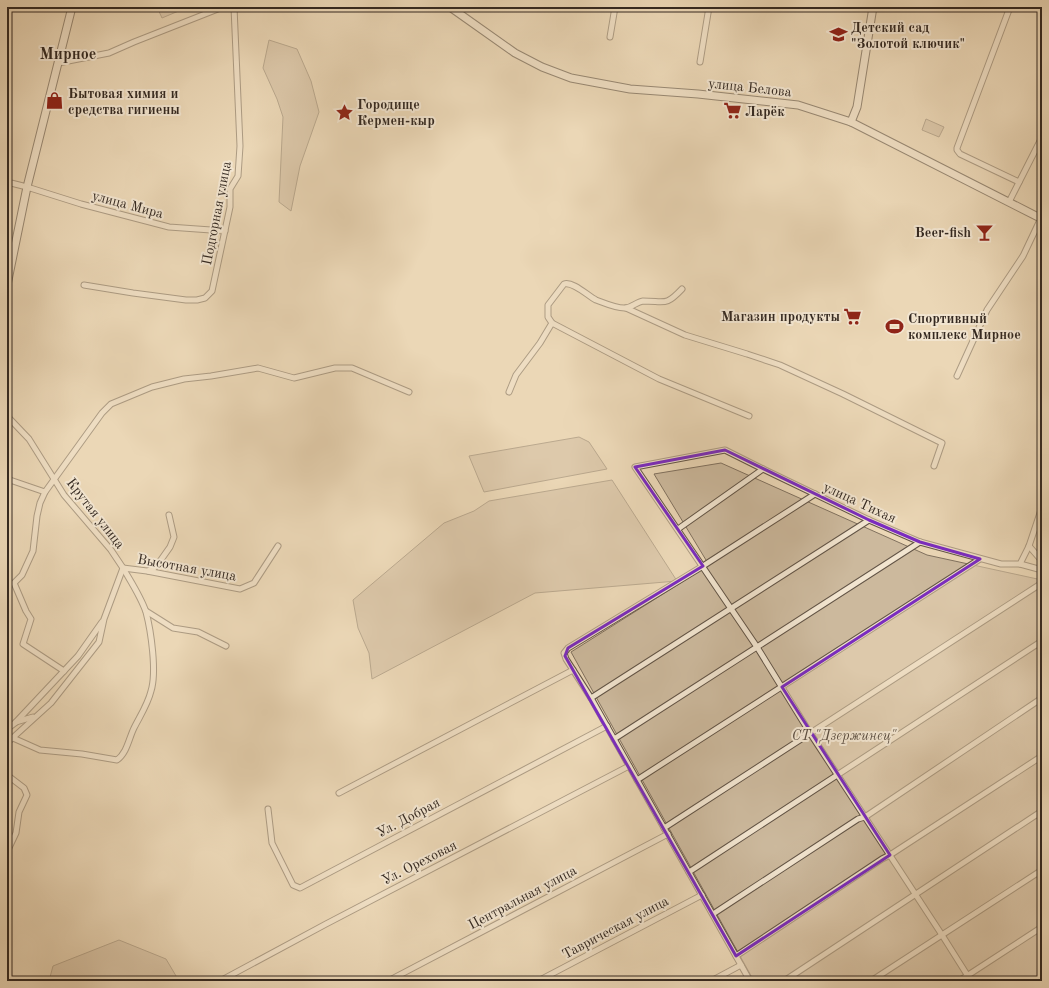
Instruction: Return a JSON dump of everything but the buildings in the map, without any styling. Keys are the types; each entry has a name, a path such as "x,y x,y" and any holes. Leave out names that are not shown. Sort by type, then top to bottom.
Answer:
{"main road":[{"path":"7,285 27,187 72,7"},
{"name":"улица Белова","path":"450,7 542,68 571,78 630,89 698,94 798,105 851,122 1041,219"},
{"path":"851,122 857,107 873,7"}],"street":[{"path":"58,63 109,53 223,7"},
{"name":"Подгорная улица","path":"84,284 133,293 186,300 205,298 212,291 230,207 230,189 238,176 240,146 234,7"},
{"path":"610,37 615,7"},
{"path":"700,62 709,7"},
{"path":"1010,7 957,150 960,154 1019,182"},
{"path":"1008,202 1042,136"},
{"name":"улица Мира","path":"7,182 81,204 169,227 225,231"},
{"path":"957,376 987,310 1022,256 1041,219"},
{"path":"749,416 658,379 552,323 548,318 548,305 566,283 570,283 597,300 617,307 626,308 685,335 780,365 843,394 942,443 934,466"},
{"path":"626,308 642,301 658,303 668,301 682,289"},
{"path":"509,392 516,374 540,343 552,323"},
{"path":"7,585 14,583 22,575 33,551 36,516 45,492 102,413 111,404 152,387 178,381 258,368 294,378 335,368 352,368 409,392"},
{"name":"Крутая улица","path":"7,416 29,439 64,495 111,550 123,568 104,619 100,642 51,703 7,743"},
{"name":"улица Тихая","path":"678,529 635,467 725,450 869,520 920,542 1001,564 1020,564 1042,570"},
{"path":"763,469 678,529 757,647 810,733 916,894 971,981"},
{"path":"7,479 45,492"},
{"path":"750,981 607,726 564,653 568,648 703,566 815,494"},
{"path":"1020,564 1029,546 1042,507"},
{"path":"147,571 154,568 158,564 170,547 174,537 169,515"},
{"path":"591,698 730,607 869,520"},
{"path":"614,739 920,542"},
{"name":"Высотная улица","path":"123,568 147,571 240,589 254,583 278,546"},
{"path":"1029,546 1042,561"},
{"path":"637,780 980,559"},
{"name":"Высотная улица","path":"13,738 40,750 82,754 117,760 121,757 151,691 154,671 146,611 123,568"},
{"path":"14,583 31,619 23,644 64,671"},
{"path":"664,828 1042,584"},
{"path":"146,611 173,628 198,632 226,646"},
{"path":"15,723 78,656 104,619"},
{"path":"689,872 838,776 1042,641"},
{"path":"339,793 573,670"},
{"path":"713,914 858,819 865,817 1042,698"},
{"path":"7,728 15,723 36,716"},
{"name":"Ул. Добрая","path":"268,809 272,843 293,885 300,888 607,726"},
{"path":"736,956 882,859 1042,756"},
{"name":"Ул. Ореховая","path":"220,981 629,766"},
{"path":"7,775 24,788 27,795 19,812 16,833 7,852"},
{"path":"784,981 1042,811"},
{"name":"Центральная улица","path":"388,981 668,834"},
{"path":"871,981 1042,870"},
{"name":"Таврическая улица","path":"538,981 702,895"},
{"path":"959,981 1042,927"},
{"path":"711,981 741,965"}],"highlighted area":[{"path":"725,450 869,520 920,542 980,559 782,687 890,855 736,956 565,656 568,648 703,566 635,467"}],"green space":[{"path":"157,7 188,7 162,18"},
{"path":"269,40 297,49 311,81 319,112 300,166 291,211 279,202 283,117 277,99 263,68"},
{"path":"926,119 944,127 939,137 922,130"},
{"path":"579,437 589,442 607,469 484,492 469,456"},
{"name":"СТ \"Дзержинец\"","path":"721,463 927,555 1042,580 1042,981 754,981 571,652 709,565 654,474"},
{"path":"612,480 677,581 535,593 372,679 369,653 358,628 353,600 444,523 474,511 489,501"},
{"path":"119,940 166,959 179,981 49,981 53,966"}],"place":[{"name":"Детский сад \"Золотой ключик\"","path":"838,35"},
{"name":"Бытовая химия и средства гигиены","path":"55,101"},
{"name":"Ларёк","path":"732,111"},
{"name":"Городище Кермен-кыр","path":"344,112"},
{"name":"Beer-fish","path":"984,232"},
{"name":"Магазин продукты","path":"853,316"},
{"name":"Спортивный комплекс Мирное","path":"895,326"}],"district":[{"name":"Мирное","path":"68,53"}]}
